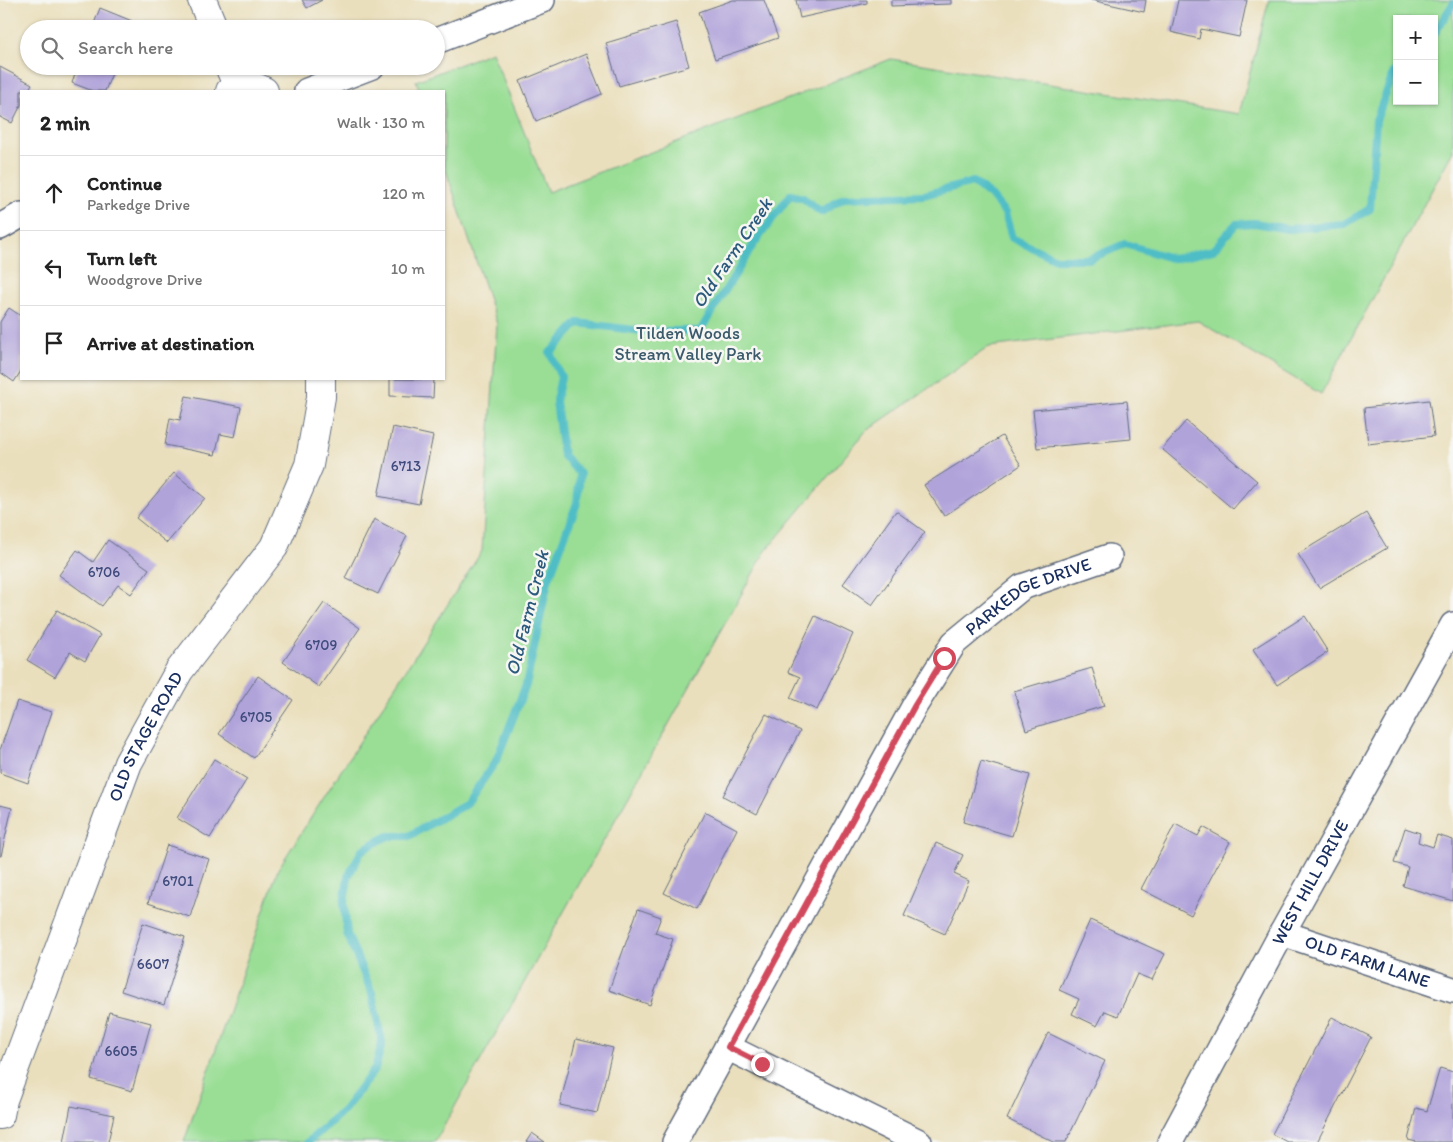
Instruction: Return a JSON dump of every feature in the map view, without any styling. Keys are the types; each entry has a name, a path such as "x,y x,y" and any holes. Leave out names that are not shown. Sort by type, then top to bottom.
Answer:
{"street":[{"path":"202,0 210,20"},
{"path":"445,38 542,0"},
{"path":"310,90 349,75"},
{"path":"232,82 257,87 262,90"},
{"path":"0,227 20,216"},
{"name":"OLD STAGE ROAD","path":"0,1115 3,1100 128,763 178,671 274,547 309,465 321,397 321,380"},
{"name":"PARKEDGE DRIVE","path":"675,1142 915,705 954,643 1022,587 1109,556"},
{"name":"WEST HILL DRIVE","path":"1170,1142 1282,932 1453,625"},
{"name":"OLD FARM LANE","path":"1282,932 1453,990"},
{"path":"728,1047 918,1142"}],"green space":[{"name":"Tilden Woods Stream Valley Park","path":"1269,0 1453,0 1453,151 1321,394 1198,321 989,347 866,431 765,552 435,1142 184,1142 278,869 482,551 497,324 445,167 445,90 420,90 416,81 432,75 445,75 445,70 492,52 548,192 891,59 1239,114"}],"building":[{"path":"302,0 322,0 307,8"},
{"path":"733,0 764,0 778,38 715,59 699,12"},
{"path":"796,0 867,0 867,3 800,18"},
{"path":"891,0 951,0 951,4 891,6"},
{"path":"1091,0 1146,0 1144,12"},
{"path":"1178,0 1247,0 1239,37 1201,29 1199,39 1171,32"},
{"path":"100,8 130,20 95,20"},
{"path":"676,22 689,66 619,86 606,43"},
{"path":"586,54 602,94 536,121 520,81"},
{"path":"0,67 32,84 29,90 20,90 20,107 12,123 0,117"},
{"path":"75,75 111,75 105,90 90,90 72,83"},
{"path":"9,308 20,315 20,373 14,382 0,372 0,322"},
{"path":"390,380 434,380 433,398 390,396"},
{"path":"186,396 241,407 235,437 220,434 215,455 165,445 170,418 180,420"},
{"path":"1429,400 1434,436 1368,444 1364,408"},
{"path":"1127,401 1131,439 1037,448 1033,410"},
{"path":"1186,421 1257,481 1233,509 1162,449"},
{"path":"393,427 433,436 419,504 378,496"},
{"path":"1002,436 1021,465 944,516 924,485"},
{"path":"174,473 205,498 167,543 136,518"},
{"path":"896,511 925,532 872,605 843,584"},
{"path":"1366,513 1387,548 1319,588 1298,554"},
{"path":"374,519 407,536 378,594 345,578"},
{"path":"108,540 149,569 131,594 118,585 102,606 59,575 77,550 93,562"},
{"path":"324,603 360,628 319,687 283,662"},
{"path":"57,610 100,635 85,661 70,652 55,677 27,660"},
{"path":"815,616 853,634 817,710 790,698 800,677 788,672"},
{"path":"1305,616 1328,652 1277,685 1253,649"},
{"path":"1092,668 1104,706 1026,730 1014,691"},
{"path":"258,676 293,700 254,758 219,734"},
{"path":"17,701 52,712 28,783 0,773 0,750"},
{"path":"766,714 800,731 757,814 723,796"},
{"path":"214,759 247,779 210,838 177,818"},
{"path":"981,761 1030,775 1012,836 963,822"},
{"path":"0,805 12,808 1,856 0,856"},
{"path":"705,812 737,829 697,909 664,893"},
{"path":"1175,824 1198,836 1203,827 1230,842 1191,915 1141,889"},
{"path":"1405,828 1420,833 1418,842 1433,847 1437,835 1453,840 1453,901 1403,886 1408,867 1394,863"},
{"path":"936,843 963,855 954,874 969,881 945,934 904,916"},
{"path":"167,845 209,859 190,917 148,903"},
{"path":"638,909 661,917 655,933 673,939 650,1005 609,990"},
{"path":"1090,920 1165,954 1152,980 1137,974 1118,1016 1105,1011 1097,1026 1072,1014 1079,999 1059,990"},
{"path":"143,923 185,937 164,1005 121,991"},
{"path":"109,1012 151,1023 132,1091 91,1079"},
{"path":"1332,1017 1371,1037 1317,1142 1287,1142 1272,1134"},
{"path":"1048,1033 1105,1061 1066,1142 1054,1142 1007,1119"},
{"path":"576,1039 613,1048 597,1113 560,1105"},
{"path":"1440,1068 1453,1072 1453,1142 1417,1142 1408,1140 1416,1108 1427,1111"},
{"path":"71,1106 114,1115 108,1142 64,1142"},
{"path":"532,1133 545,1142 526,1142"}],"waterway":[{"name":"Old Farm Creek","path":"1438,28 1453,4"},
{"name":"Old Farm Creek","path":"308,1142 344,1110 375,1069 382,1043 372,993 347,934 344,903 348,877 362,850 388,836 409,836 467,803 496,761 526,685 548,581 577,503 580,474 563,455 556,401 561,377 550,353 578,323 642,331 700,331 754,244 790,195 803,198 821,212 844,198 924,195 973,182 992,197 1005,213 1012,238 1056,259 1089,259 1125,244 1174,259 1213,250 1236,224 1255,223 1288,229 1344,224 1370,209 1376,120 1393,75"}],"route":[{"path":"762,1064 728,1047 915,705 944,658"}]}
